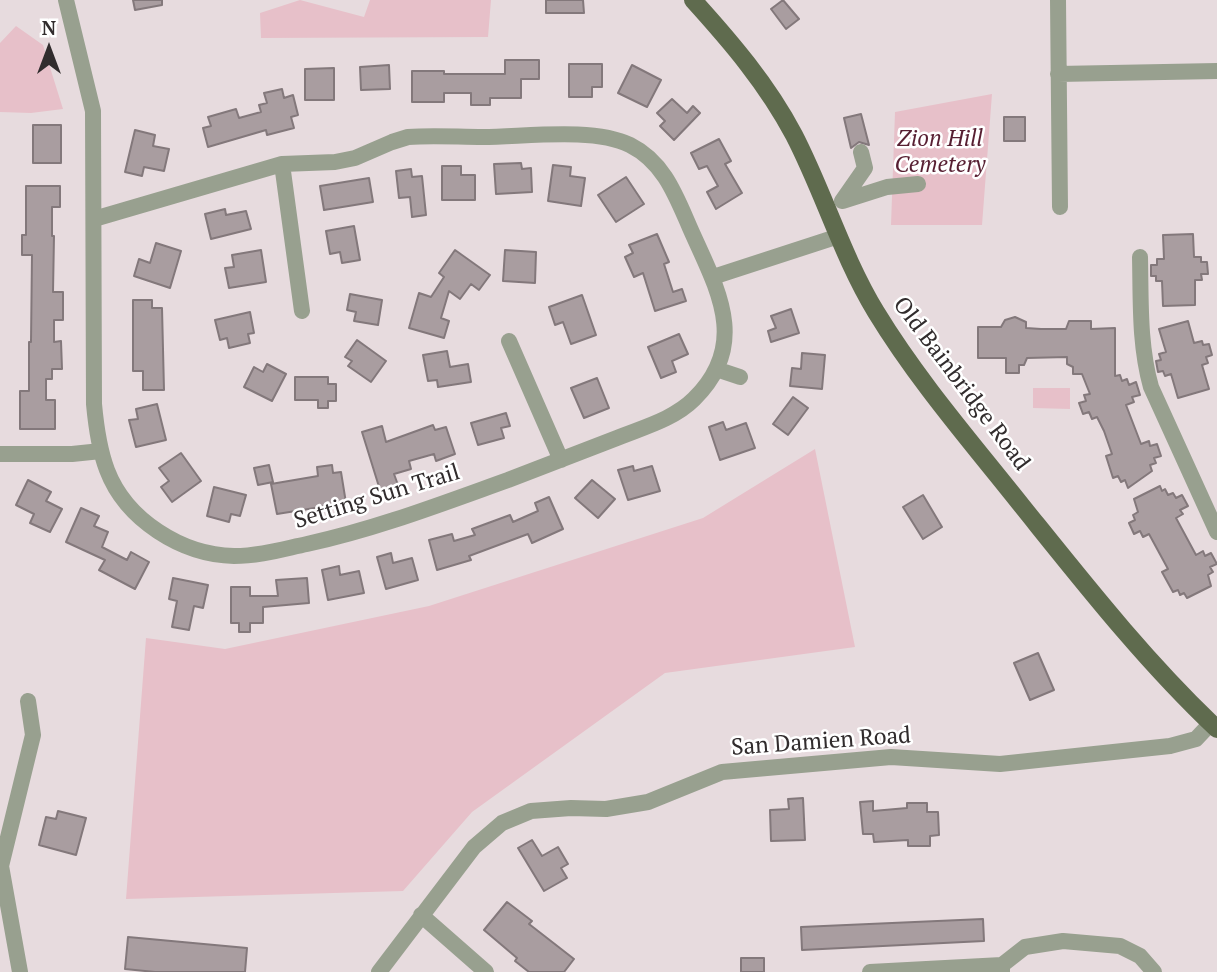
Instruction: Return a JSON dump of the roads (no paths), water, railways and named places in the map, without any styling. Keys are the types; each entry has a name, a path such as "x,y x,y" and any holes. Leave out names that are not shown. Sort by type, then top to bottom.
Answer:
{"main road":[{"name":"Old Bainbridge Road","path":"693,0 731,42 774,100 811,169 835,204 839,236 874,309 912,368 1111,615 1214,726"}],"street":[{"name":"Setting Sun Trail","path":"66,0 93,111 94,404 101,452 108,473 127,502 155,529 190,547 230,556 279,550 352,534 561,460 669,417 695,398 716,369 724,337 722,299 673,188 663,173 641,152 617,140 557,135 428,135 392,142 355,158 335,162 282,164 94,219"},
{"path":"1058,0 1060,206"},
{"path":"1058,74 1217,71"},
{"path":"835,204 865,168 862,152"},
{"path":"282,164 302,312"},
{"path":"835,204 887,187 918,184"},
{"path":"713,278 839,236"},
{"path":"1140,257 1142,342 1151,387 1217,532"},
{"path":"509,341 561,460"},
{"path":"716,369 740,377"},
{"path":"0,454 101,452"},
{"path":"20,972 1,866 33,735 27,701"},
{"name":"San Damien Road","path":"379,972 474,847 502,824 531,811 606,809 648,802 722,772 891,757 1000,764 1170,746 1196,739 1214,726"},
{"path":"421,915 486,972"},
{"path":"870,972 1002,968 1025,947 1063,941 1120,946 1140,956 1154,972"}],"park label":[{"name":"Zion Hill Cemetery","path":"940,152"}]}
